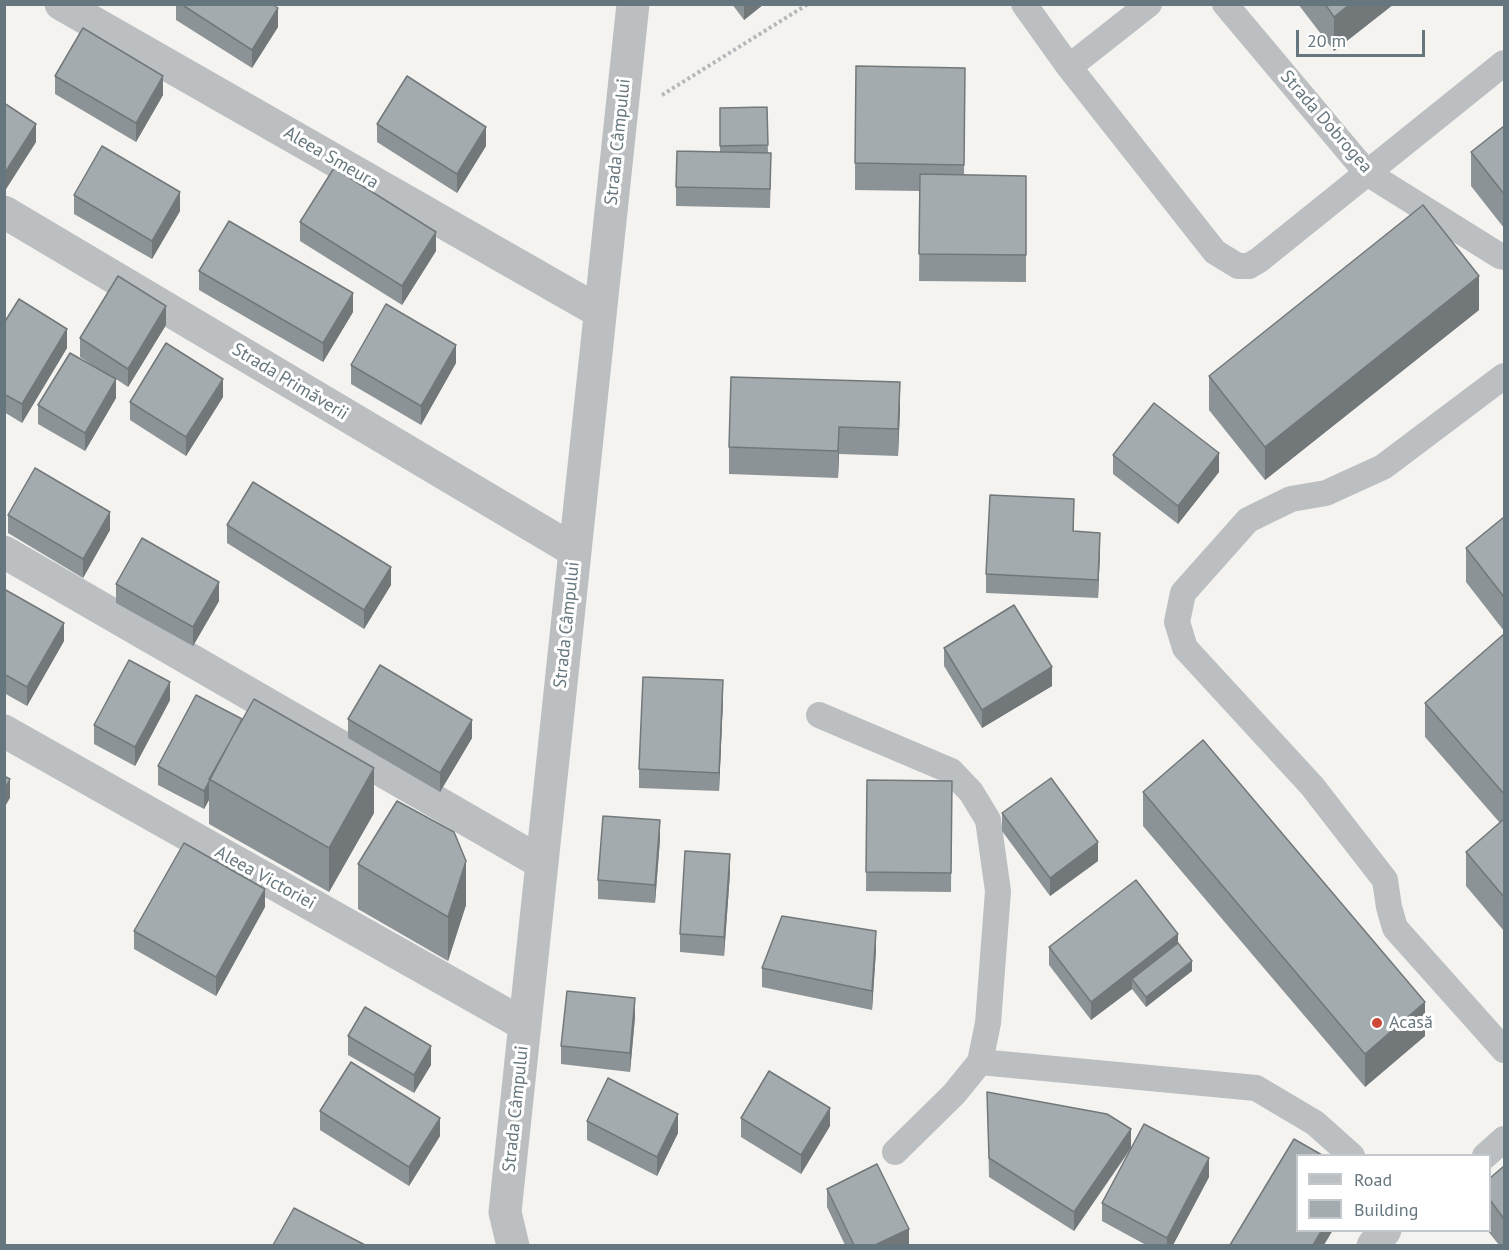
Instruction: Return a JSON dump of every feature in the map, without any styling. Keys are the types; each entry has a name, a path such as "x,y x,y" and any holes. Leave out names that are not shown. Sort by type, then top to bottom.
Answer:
{"street":[{"name":"Aleea Smeura","path":"61,4 600,312"},
{"name":"Strada Câmpului","path":"513,1245 505,1212 633,4"},
{"name":"Strada Primăverii","path":"4,212 575,551"},
{"path":"4,552 542,863"},
{"name":"Aleea Victoriei","path":"4,731 525,1025"},
{"path":"1373,1245 1383,1232"}],"lane":[{"path":"1024,4 1069,67 1215,252 1238,266 1249,266 1259,260 1504,63"},
{"path":"1069,67 1149,4"},
{"name":"Strada Dobrogea","path":"1225,4 1367,173 1504,257"},
{"path":"1504,376 1383,467 1326,493 1291,499 1248,520 1183,593 1177,622 1185,648 1312,786 1385,880 1395,928 1504,1050"},
{"path":"819,716 951,771 971,792 988,820 998,891 988,1023 980,1062 954,1094 895,1152"},
{"path":"980,1062 1256,1088 1315,1124 1351,1154"},
{"path":"1486,1154 1504,1139"}],"path":[{"path":"621,121 808,4"}],"building":[{"path":"181,4 272,4 278,8 252,50"},
{"path":"1325,4 1350,4 1334,17"},
{"path":"83,28 163,76 136,123 55,76"},
{"path":"856,66 965,68 964,165 855,163"},
{"path":"407,76 486,127 457,174 377,124"},
{"path":"4,103 36,124 6,171 4,170"},
{"path":"767,107 768,145 720,146 720,108"},
{"path":"1504,126 1504,194 1471,152"},
{"path":"102,146 180,192 152,241 74,195"},
{"path":"677,151 771,153 770,189 676,187"},
{"path":"334,168 436,232 402,286 300,222"},
{"path":"920,174 1026,176 1026,255 919,254"},
{"path":"1423,205 1479,276 1265,447 1209,376"},
{"path":"229,221 353,293 323,343 199,271"},
{"path":"118,276 166,306 128,369 80,338"},
{"path":"19,299 67,329 22,404 4,394 4,323"},
{"path":"386,304 456,345 421,406 351,365"},
{"path":"166,343 223,379 186,437 130,402"},
{"path":"70,353 116,379 85,433 38,405"},
{"path":"731,377 900,382 898,429 839,427 838,451 729,447"},
{"path":"1154,403 1219,453 1178,506 1113,455"},
{"path":"35,468 110,512 83,559 8,515"},
{"path":"253,482 391,567 364,610 227,525"},
{"path":"990,495 1074,499 1073,531 1100,533 1098,580 986,574"},
{"path":"1504,517 1504,597 1466,548"},
{"path":"142,538 219,582 193,627 116,584"},
{"path":"4,589 64,623 27,687 4,674"},
{"path":"1014,605 1052,667 982,710 944,648"},
{"path":"1504,634 1504,794 1425,703"},
{"path":"129,660 170,682 135,747 94,725"},
{"path":"380,665 472,720 440,773 348,719"},
{"path":"643,677 723,680 719,773 639,769"},
{"path":"196,695 242,719 204,791 158,766"},
{"path":"254,699 374,768 329,848 209,779"},
{"path":"1203,740 1425,1002 1365,1054 1143,792"},
{"path":"4,776 10,779 4,790"},
{"path":"1051,778 1098,842 1050,878 1002,813"},
{"path":"867,780 952,781 951,873 866,872"},
{"path":"397,801 454,832 466,861 448,917 358,864"},
{"path":"603,816 660,820 655,885 598,880"},
{"path":"1504,819 1504,897 1466,852"},
{"path":"184,843 265,889 216,977 134,931"},
{"path":"685,851 730,854 724,937 680,934"},
{"path":"1136,880 1178,934 1091,1002 1049,947"},
{"path":"782,916 876,931 872,991 762,968"},
{"path":"1178,943 1192,961 1146,997 1132,979"},
{"path":"567,991 635,998 630,1053 561,1046"},
{"path":"365,1007 431,1046 414,1075 348,1036"},
{"path":"351,1062 440,1118 409,1167 320,1111"},
{"path":"769,1071 830,1108 801,1155 741,1118"},
{"path":"608,1078 678,1114 657,1157 587,1121"},
{"path":"987,1092 1107,1114 1131,1129 1074,1212 989,1158"},
{"path":"1144,1124 1209,1158 1167,1238 1102,1203"},
{"path":"1294,1139 1320,1154 1296,1154 1296,1232 1321,1232 1313,1245 1230,1245"},
{"path":"877,1164 909,1229 875,1245 854,1245 827,1189"},
{"path":"1504,1166 1504,1219 1491,1201 1491,1177"},
{"path":"294,1208 365,1245 273,1245"}],"place":[{"name":"Acasă","path":"1377,1023"}]}
